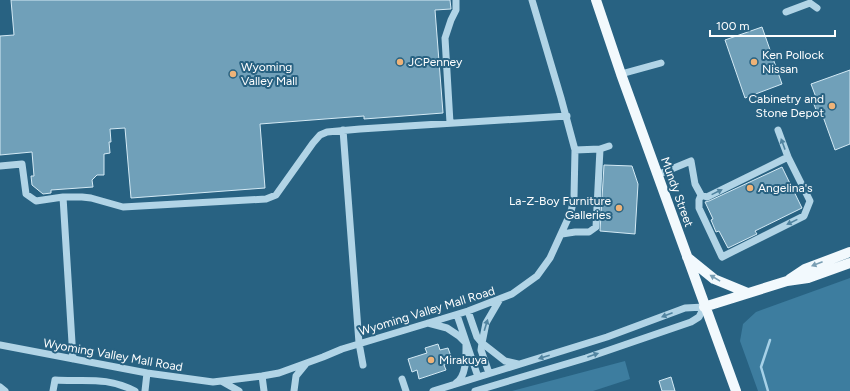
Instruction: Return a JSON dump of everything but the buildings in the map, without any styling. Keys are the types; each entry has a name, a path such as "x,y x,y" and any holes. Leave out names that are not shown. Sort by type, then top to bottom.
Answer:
{"main road":[{"name":"Mundy Street","path":"598,0 621,74 704,307 736,391"},
{"path":"787,281 805,269 850,252"},
{"path":"686,256 714,279 748,293"},
{"path":"704,307 787,281 808,278 850,263"}],"lane":[{"path":"450,123 445,38 456,10 456,0"},
{"name":"Wyoming Valley Mall Road","path":"0,345 147,373 222,382 279,373 359,343 457,315 512,294 537,276 550,258 571,212 574,197 575,150 567,116 532,0"},
{"path":"786,12 810,3 816,8"},
{"path":"621,74 661,63"},
{"path":"0,166 22,164 26,194 36,201 82,197 91,198 122,207 266,199 276,195 320,135 327,132 567,116"},
{"path":"343,130 359,343 363,365"},
{"path":"701,195 698,200 699,208 722,257 804,216 810,201 788,157 778,130"},
{"path":"575,150 600,149 609,146"},
{"path":"562,234 589,232 596,227 600,149"},
{"path":"657,175 691,161 695,184 701,195 708,197 788,157"},
{"path":"63,198 73,359"},
{"path":"489,373 481,350 482,343 486,323 500,299"},
{"path":"432,391 607,337 685,308 704,307 699,317 691,322 586,358 475,391"},
{"path":"468,311 477,337 482,343 505,361 514,364 524,363"},
{"path":"457,315 478,377"},
{"path":"428,323 447,328 466,343 462,376 458,382 448,386"},
{"path":"294,391 296,376 306,364"},
{"path":"145,391 147,373"},
{"path":"262,376 264,391"},
{"path":"53,391 55,380 74,381 85,379 122,385 135,391"},
{"path":"402,379 406,391"},
{"name":"Wyoming Valley Mall Road","path":"222,382 239,391"},
{"path":"0,387 5,391"}],"shaded area":[{"path":"850,278 850,391 758,391 740,341 743,324 756,312"},
{"path":"625,361 630,379 593,391 512,391"}],"waterway":[{"path":"768,391 761,367 770,340"}],"place":[{"name":"JCPenney","path":"400,62"},
{"name":"Ken Pollock Nissan","path":"754,62"},
{"name":"Wyoming Valley Mall","path":"233,74"},
{"name":"Cabinetry and Stone Depot","path":"832,106"},
{"name":"Angelina's","path":"750,188"},
{"name":"La-Z-Boy Furniture Galleries","path":"619,208"},
{"name":"Mirakuya","path":"431,360"}]}
